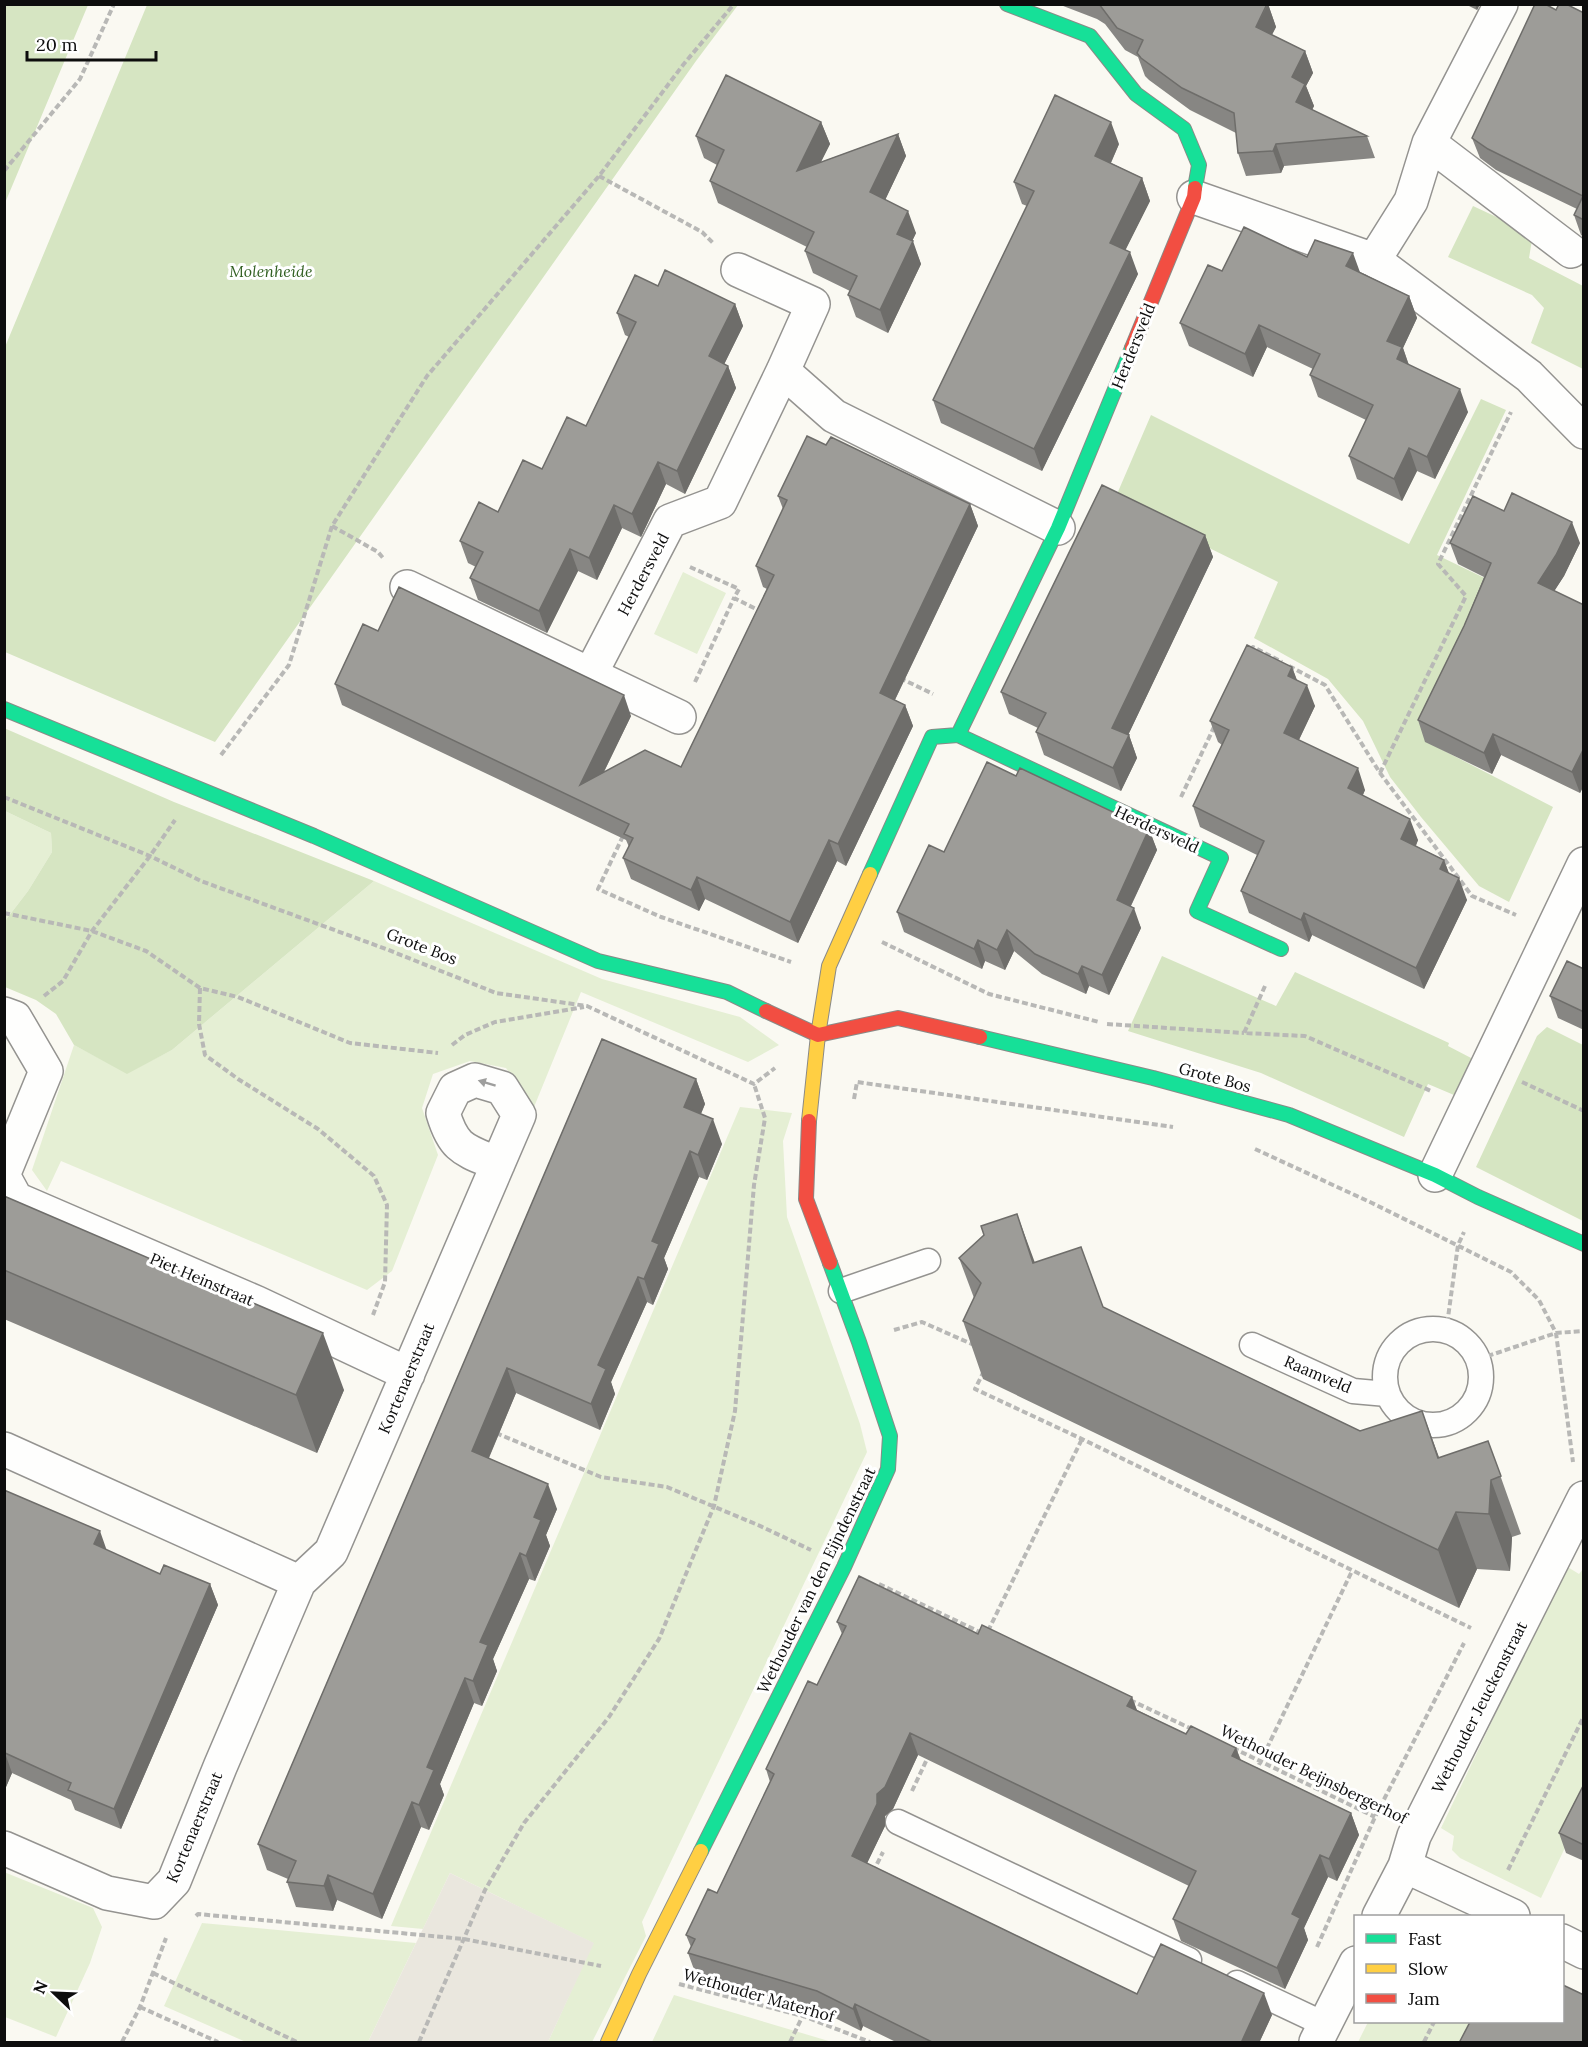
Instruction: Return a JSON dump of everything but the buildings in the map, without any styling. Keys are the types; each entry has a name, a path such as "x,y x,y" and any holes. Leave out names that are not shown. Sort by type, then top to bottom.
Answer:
{"street":[{"name":"Herdersveld","path":"1007,4 1090,36 1136,94 1184,129 1200,165 1194,197 1058,528 958,735 1221,858 1197,911 1281,949"},
{"path":"1374,260 1411,201 1428,143 1501,4"},
{"path":"1428,143 1571,251"},
{"path":"1194,197 1374,260 1529,376 1584,432"},
{"name":"Herdersveld","path":"590,675 670,521 720,502 813,304 738,270"},
{"path":"783,371 834,416 1058,528"},
{"path":"407,587 679,717"},
{"path":"4,709 198,787 598,961 727,992 818,1035 829,966 932,737 958,735"},
{"path":"1435,1175 1486,1064 1584,864"},
{"name":"Piet Heinstraat","path":"10,1016 46,1071 4,1175 16,1198 257,1303 408,1374"},
{"name":"Grote Bos","path":"818,1035 898,1018 1153,1078 1288,1115 1435,1175 1478,1197 1584,1244"},
{"name":"Wethouder van den Eijndenstraat","path":"608,2043 639,1974 844,1567 888,1469 890,1436 841,1291 806,1199 807,1141 818,1035"},
{"name":"Kortenaerstraat","path":"154,1902 174,1881 299,1582 331,1552 498,1164"},
{"path":"4,1449 299,1582"},
{"name":"Wethouder Jeuckenstraat","path":"1380,1915 1579,1497"},
{"path":"4,1848 107,1893 154,1902"},
{"path":"1409,1851 1502,1911"},
{"path":"1564,1942 1584,1952"},
{"path":"1320,2033 1354,1967"}],"lane":[{"path":"841,1291 928,1262"},
{"path":"1431,1328 1461,1335 1479,1359 1481,1389 1464,1415 1436,1426 1407,1418 1387,1394 1386,1364 1402,1338 1431,1328"},
{"name":"Raamveld","path":"1252,1346 1353,1391 1387,1394"},
{"path":"898,1822 1290,2007 1320,2033"}],"path":[{"path":"4,171 80,79 114,4"},
{"path":"10,1016 63,981 92,931 150,856 289,665 332,526 427,376 599,176 683,65 734,4"},
{"path":"599,176 702,232 738,270"},
{"path":"1380,773 1466,596 1438,564 1529,376"},
{"path":"332,526 378,552 407,587"},
{"path":"679,717 738,589 690,568 694,558"},
{"path":"734,598 766,613"},
{"path":"1248,658 1253,647 1325,685 1380,773 1472,896 1552,931"},
{"path":"894,675 969,711"},
{"path":"1164,833 1217,722"},
{"name":"Grote Bos","path":"4,798 150,856 201,881 386,949 496,993 587,1006 754,1084"},
{"path":"623,836 598,889 662,917 794,963 829,966"},
{"path":"4,912 92,931 146,951 200,988 238,997 350,1043 440,1053"},
{"path":"882,942 989,994 1109,1024 1305,1036 1467,1107"},
{"path":"1244,1033 1281,949"},
{"path":"200,988 199,1024 205,1055 238,1079 318,1129 374,1176 387,1205 385,1282 360,1351"},
{"path":"448,1047 465,1035 495,1022 587,1006"},
{"path":"419,2043 485,1890 524,1823 609,1717 659,1639 714,1506 735,1411 753,1196 765,1118 754,1084 818,1035"},
{"path":"1486,1064 1584,1111"},
{"path":"853,1103 856,1082 1175,1127"},
{"path":"1248,1147 1267,1154 1511,1272 1539,1300 1556,1333 1579,1497"},
{"path":"1446,1332 1458,1245 1478,1197"},
{"path":"859,1342 922,1322 983,1348"},
{"path":"1479,1359 1556,1333 1584,1331"},
{"path":"988,1362 975,1389 1471,1628 1476,1619"},
{"path":"495,1432 601,1477 667,1486 758,1524 986,1635"},
{"path":"981,1645 1082,1439"},
{"path":"1251,1782 1352,1571"},
{"path":"1290,2007 1375,1817 1466,1639"},
{"name":"Wethouder Beijnsbergerhof","path":"1124,1698 1198,1731"},
{"path":"1502,1911 1584,1716"},
{"name":"Wethouder Beijnsbergerhof","path":"1229,1746 1375,1817 1409,1851"},
{"path":"873,1873 932,1749"},
{"path":"122,2043 140,2007 169,1931 154,1902"},
{"name":"Wethouder Materhof","path":"169,1931 198,1914 464,1939 639,1974 803,2016 870,2043"},
{"path":"153,1972 297,2043"},
{"path":"790,2043 813,1996"},
{"path":"140,2007 218,2043"},
{"path":"1424,2043 1434,2023"}],"green space":[{"path":"4,5 88,5 5,203"},
{"name":"Molenheide","path":"147,5 738,5 696,61 215,742 5,652 5,347"},
{"path":"1473,206 1533,234 1529,258 1583,286 1583,369 1531,343 1544,308 1532,295 1448,257"},
{"path":"1481,399 1506,410 1437,555 1499,585 1425,741 1553,807 1509,902 1479,886 1421,817 1390,777 1363,721 1328,679 1254,638 1278,582 1114,501 1151,415 1409,544"},
{"path":"683,572 726,593 697,654 654,634"},
{"path":"4,728 174,802 374,881 172,1050 127,1074 74,1045 56,1014 36,1000 5,987 5,921 28,891 52,852 51,833 5,811"},
{"path":"5,811 51,833 52,852 28,891 5,921"},
{"path":"374,881 602,979 740,1017 779,1045 748,1062 581,992 534,1107 506,1068 470,1061 433,1074 422,1108 438,1155 392,1271 367,1290 61,1161 47,1191 32,1170 74,1045 127,1073 172,1050"},
{"path":"1162,956 1276,1006 1295,972 1449,1043 1448,1046 1473,1059 1454,1095 1428,1084 1404,1137 1261,1073 1128,1031"},
{"path":"1547,1027 1583,1045 1583,1221 1476,1167 1537,1036"},
{"path":"740,1107 792,1113 783,1141 787,1217 860,1424 867,1452 642,1922 646,1936 592,2042 548,2042 593,1943 450,1873 423,1929 391,1926"},
{"path":"1566,1566 1579,1574 1583,1569 1583,1810 1541,1898 1460,1858 1452,1850 1454,1836 1441,1828"},
{"path":"4,1872 93,1908 102,1927 90,1963 56,2037 5,2017"},
{"path":"202,1923 416,1943 368,2042 246,2042 164,2006"},
{"path":"674,1995 832,2042 652,2042"},
{"path":"1368,2023 1480,2023 1470,2042 1358,2042"}],"shaded area":[{"path":"450,1873 594,1943 548,2042 368,2042"}],"traffic: fast":[{"path":"1007,4 1090,36 1136,94 1184,129 1199,165 1195,188"},
{"path":"958,735 1058,528 1132,348"},
{"path":"4,709 314,836 598,961 727,992 766,1011"},
{"path":"870,874 932,737 958,735 1221,858 1197,911 1281,949"},
{"path":"980,1037 1153,1078 1289,1115 1435,1175 1478,1197 1584,1244"},
{"path":"701,1851 844,1567 888,1469 890,1436 830,1263"}],"traffic: slow":[{"path":"809,1121 818,1035 829,966 870,874"},
{"path":"608,2042 639,1974 701,1851"}],"traffic: jam":[{"path":"1132,348 1194,197 1195,188"},
{"path":"766,1011 818,1035 898,1018 980,1037"},
{"path":"809,1121 806,1199 830,1263"}]}
